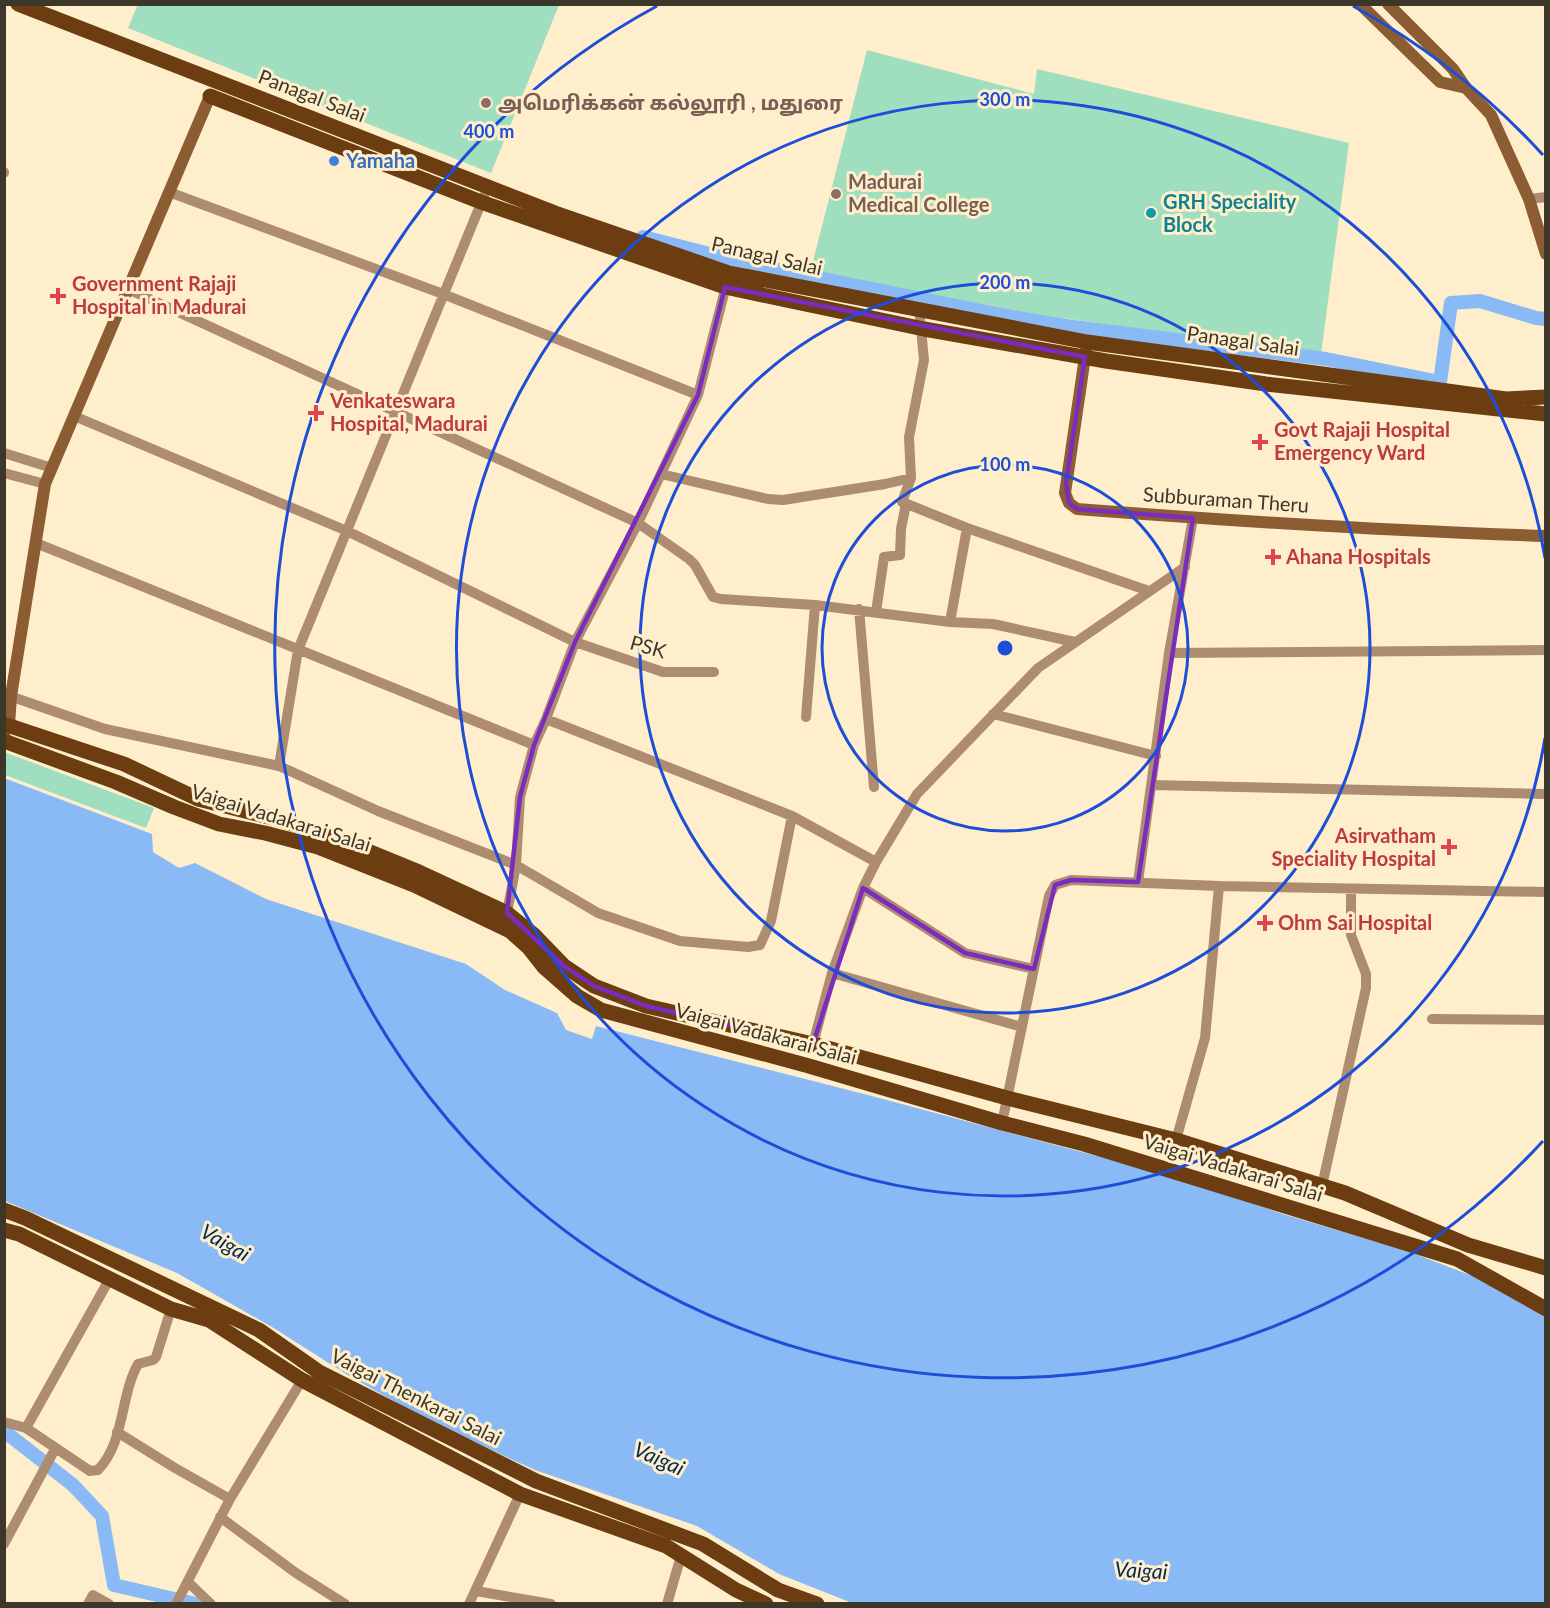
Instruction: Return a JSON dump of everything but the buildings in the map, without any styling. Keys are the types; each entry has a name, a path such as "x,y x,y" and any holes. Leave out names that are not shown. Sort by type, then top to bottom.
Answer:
{"main road":[{"name":"Panagal Salai","path":"18,4 727,280 919,308 1086,350 1266,384 1505,412 1545,414"},
{"name":"Panagal Salai","path":"210,96 481,202 727,280 921,328 1086,350 1506,399 1545,397"},
{"name":"Vaigai Vadakarai Salai","path":"6,727 124,764 198,799 277,819 353,845 419,872 507,913 533,934 564,966 594,986 646,1006 813,1044 1007,1098 1176,1140 1345,1193 1468,1245 1545,1268"},
{"name":"Vaigai Vadakarai Salai","path":"4,741 116,782 219,824 266,833 318,847 425,889 510,931 529,948 543,967 577,996 601,1010 1084,1144 1457,1259 1545,1310"},
{"name":"Vaigai Thenkarai Salai","path":"4,1210 259,1330 319,1372 536,1481 703,1544 778,1590 817,1604"},
{"name":"Vaigai Thenkarai Salai","path":"4,1230 20,1234 171,1309 209,1320 302,1380 520,1494 666,1546 735,1597 766,1604"}],"street":[{"path":"1360,4 1440,82 1466,88"},
{"path":"1388,4 1453,69 1466,88 1491,115 1529,200 1545,254"},
{"path":"6,727 8,695 45,483 210,96"},
{"path":"279,766 298,650 487,187"},
{"path":"169,192 443,294 698,395"},
{"path":"1529,200 1545,197"},
{"path":"507,913 516,864 520,797 534,745 575,642 638,523 698,395 727,280"},
{"path":"128,290 638,523 689,559 695,565 713,597 721,600 815,605 950,622 993,624 1075,642"},
{"path":"919,308 924,360 909,437 911,478 902,502 967,528 1149,591"},
{"name":"Subburaman Theru","path":"1086,350 1065,493 1069,503 1077,509 1432,532 1545,536"},
{"name":"PSK","path":"74,416 346,531 575,642 663,672 714,672"},
{"path":"4,453 52,468"},
{"path":"4,473 45,483"},
{"path":"661,474 768,499 783,500 911,478"},
{"path":"876,612 884,557 900,555 901,529 906,504"},
{"path":"1138,882 1169,653 1193,518"},
{"path":"950,622 967,528"},
{"path":"36,543 534,745"},
{"path":"813,1044 832,973 863,888 917,794 1038,668 1185,567"},
{"path":"806,717 815,605"},
{"path":"859,609 874,788"},
{"path":"1169,653 1545,650"},
{"path":"8,695 105,729 279,766 378,811 516,864 598,913 680,941 748,947 760,945 771,921 792,816"},
{"path":"993,714 1156,756"},
{"path":"546,719 792,816 876,862"},
{"path":"1152,785 1545,794"},
{"path":"1002,1123 1049,896 1055,885 1071,880 1219,886 1545,892"},
{"path":"1176,1140 1205,1038 1219,886"},
{"path":"863,888 965,953 1034,969"},
{"path":"1322,1186 1366,988 1366,974 1352,935 1351,889"},
{"path":"832,973 1022,1027"},
{"path":"1432,1019 1545,1020"},
{"path":"26,1428 110,1278"},
{"path":"4,1422 26,1428 53,1453 90,1471 98,1470 105,1463 117,1432 129,1391 130,1377 138,1364 156,1357 171,1309"},
{"path":"176,1604 230,1499 302,1380"},
{"path":"117,1432 230,1499"},
{"path":"4,1544 53,1453"},
{"path":"469,1604 520,1494"},
{"path":"220,1517 296,1573 345,1604"},
{"path":"667,1604 681,1556"},
{"path":"188,1582 211,1604"},
{"path":"476,1590 551,1604"},
{"path":"88,1604 93,1595 109,1604"}],"highlighted area":[{"path":"725,287 1085,357 1066,483 1069,503 1077,509 1193,518 1138,882 1071,880 1055,885 1034,969 965,953 863,888 813,1044 646,1006 594,986 564,966 507,913 520,797 534,745 575,642 698,395"}],"green space":[{"path":"138,4 559,5 491,173 128,28"},
{"path":"867,50 1034,94 1037,69 1349,143 1321,354 1012,311 810,273"},
{"path":"4,752 154,808 146,828 5,775"}],"water":[{"name":"Vaigai","path":"4,778 152,834 153,852 179,868 195,863 266,899 466,964 505,990 557,1013 566,1030 592,1039 596,1026 868,1095 1183,1179 1286,1215 1410,1252 1475,1277 1545,1317 1545,1603 852,1603 779,1574 697,1526 535,1470 434,1424 177,1273 5,1201"}],"waterway":[{"path":"643,237 749,264 1001,315 1066,326 1326,359 1440,382 1451,303 1480,301 1546,319"},
{"path":"4,1431 73,1485 102,1516 114,1585 196,1604"}],"place":[{"name":"அமெரிக்கன் கல்லூரி , மதுரை","path":"486,103"},
{"name":"Yamaha","path":"334,161"},
{"name":"Madurai Medical College","path":"836,194"},
{"name":"GRH Speciality Block","path":"1151,213"},
{"name":"Government Rajaji Hospital in Madurai","path":"58,296"},
{"name":"Venkateswara Hospital, Madurai","path":"316,413"},
{"name":"Govt Rajaji Hospital Emergency Ward","path":"1260,442"},
{"name":"Ahana Hospitals","path":"1273,557"},
{"name":"Asirvatham Speciality Hospital","path":"1449,847"},
{"name":"Ohm Sai Hospital","path":"1265,923"}]}
